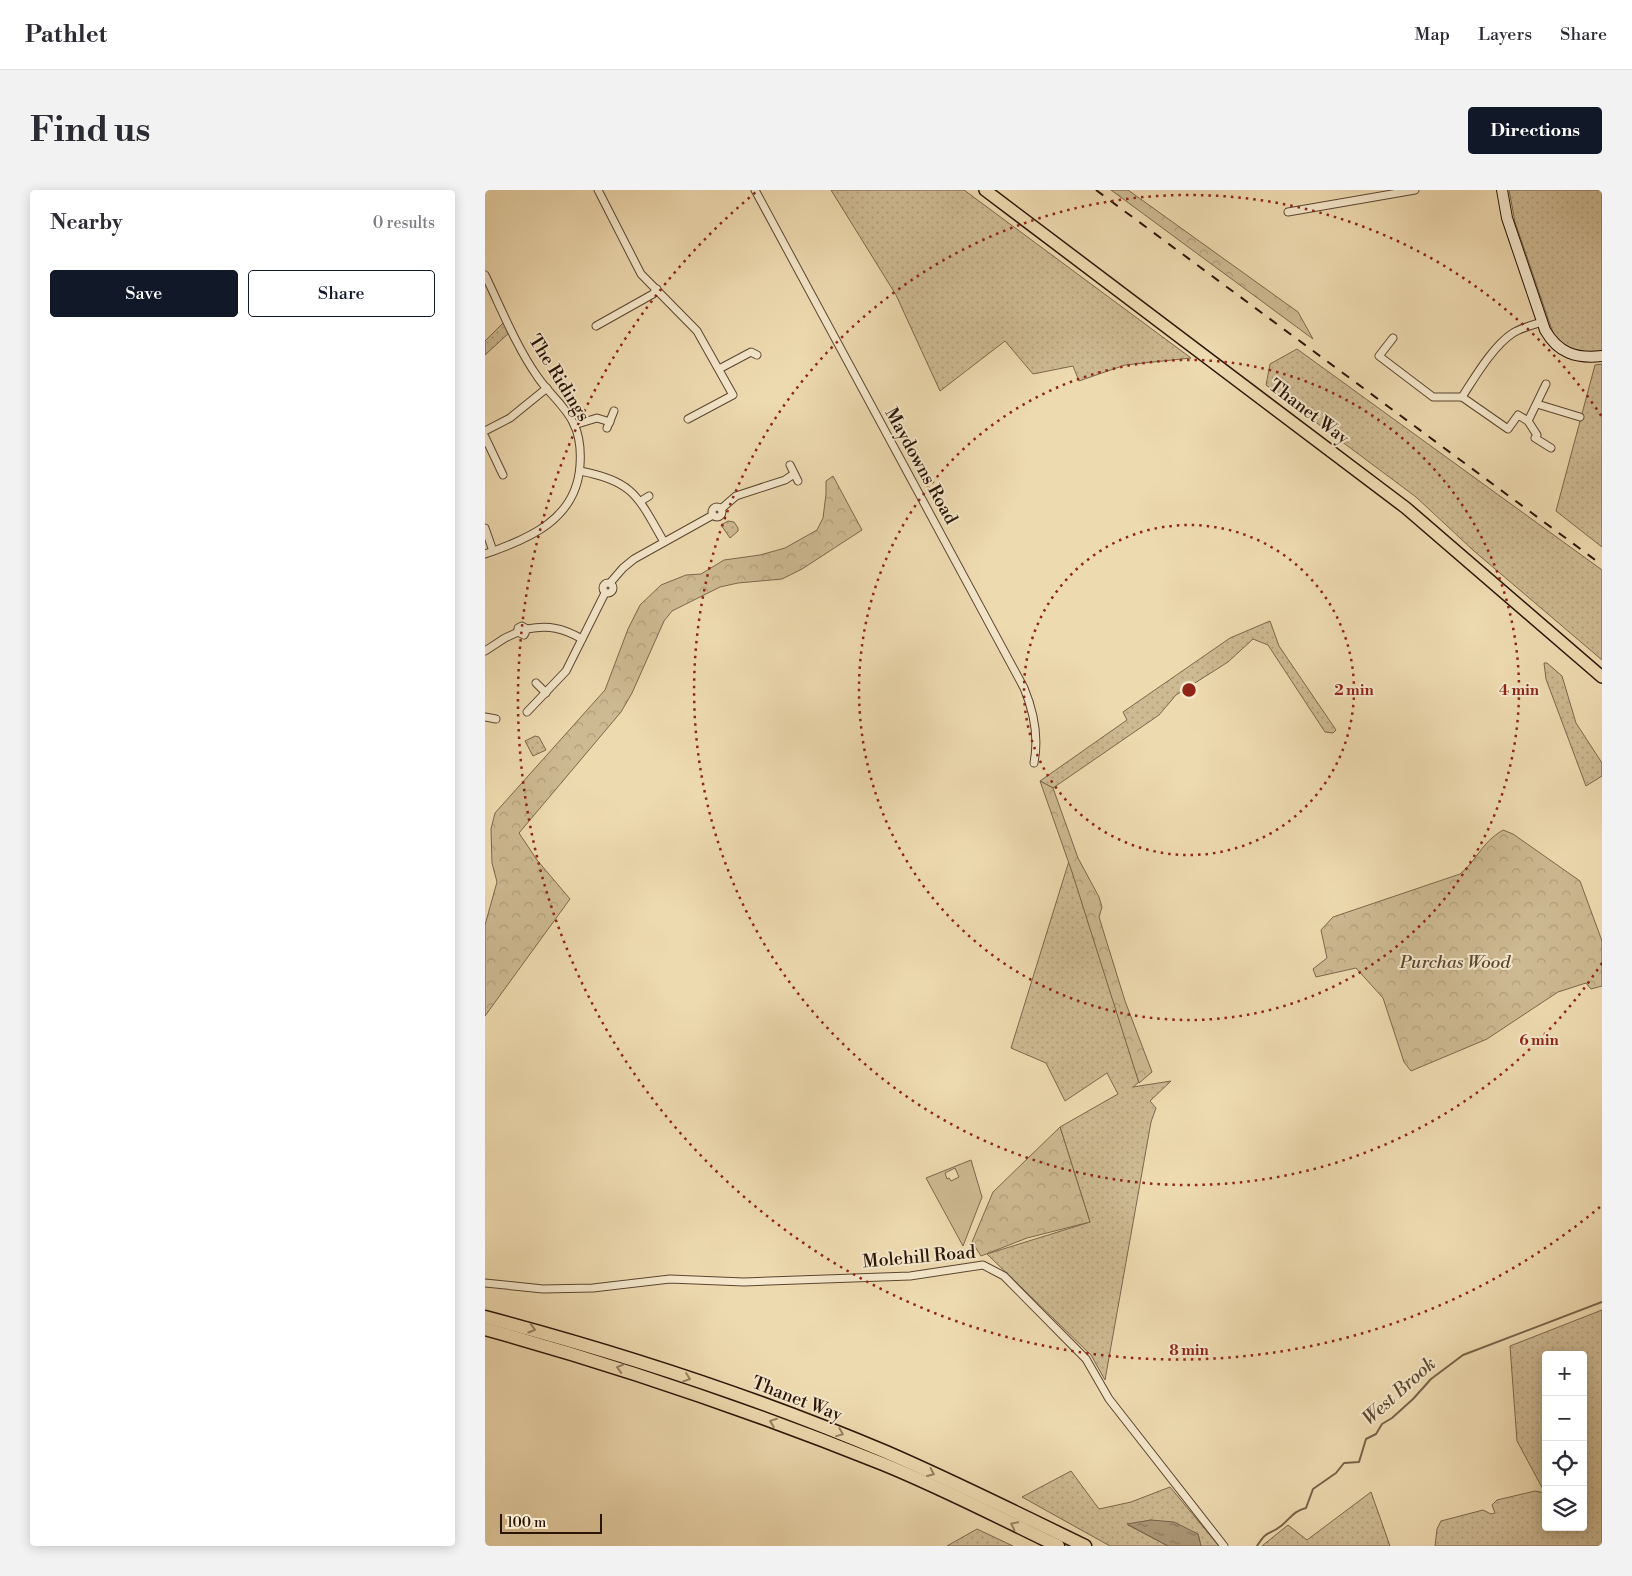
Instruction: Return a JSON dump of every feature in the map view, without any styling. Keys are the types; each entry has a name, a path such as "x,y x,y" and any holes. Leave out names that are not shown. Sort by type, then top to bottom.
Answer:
{"highway":[{"name":"Thanet Way","path":"485,1317 652,1365 837,1432 946,1479 1085,1546"},
{"name":"Thanet Way","path":"485,1329 646,1376 755,1415 884,1465 1057,1546"}],"main road":[{"name":"Thanet Way","path":"985,190 1406,508 1602,677"},
{"path":"1502,190 1506,212 1549,338 1566,352 1579,357 1602,356"}],"street":[{"path":"597,190 641,274 697,331 733,395 688,418"},
{"name":"Maydowns Road","path":"755,190 1024,688 1034,721 1037,746 1034,763"},
{"path":"1287,212 1415,190"},
{"name":"The Ridings","path":"485,275 530,364 568,414 574,425 581,451 580,471 568,505 550,524 527,539 485,554"},
{"path":"596,326 653,294 657,289"},
{"path":"1462,397 1482,367 1503,341 1513,333 1542,322"},
{"path":"1393,338 1379,356 1433,397 1462,397 1508,429 1518,415 1528,421 1537,435 1535,438 1551,448"},
{"path":"719,369 751,352 757,355"},
{"path":"1528,421 1546,384"},
{"path":"485,431 516,414 547,388"},
{"path":"1537,404 1580,417"},
{"path":"574,425 597,418 609,425 613,411"},
{"path":"485,437 503,475"},
{"path":"527,712 566,671 605,593 603,586 610,583 628,563 713,515 714,508 721,509 735,496 796,478 790,466"},
{"path":"580,471 619,481 641,501 664,542"},
{"path":"641,501 649,496"},
{"path":"485,528 493,551"},
{"path":"485,651 518,632 524,635 527,629 544,626 559,627 582,639"},
{"path":"536,683 546,693"},
{"path":"485,717 496,719"},
{"name":"Molehill Road","path":"485,1283 551,1288 593,1288 670,1279 744,1282 910,1276 983,1265 1004,1276 1086,1359 1109,1399 1224,1546"}],"green space":[{"path":"831,190 964,190 1191,358 1125,365 1079,381 1073,366 1033,374 1005,341 940,391 896,295"},
{"path":"1111,190 1128,190 1298,312 1313,339"},
{"path":"1509,190 1602,190 1602,352 1580,352 1569,348 1553,333 1515,222"},
{"path":"503,323 510,332 485,355 485,341"},
{"path":"1297,349 1602,570 1602,660 1474,551 1416,497 1266,385 1270,364"},
{"path":"1602,364 1602,547 1556,511 1595,365"},
{"path":"833,476 862,530 802,569 782,579 738,583 720,587 672,611 664,621 632,693 621,712 519,833 537,860 570,899 485,1016 485,925 497,882 492,863 491,829 495,813 605,690 628,629 640,605 661,585 686,575 701,574 724,560 760,555 785,548 817,530 823,518 826,481"},
{"path":"728,521 734,522 738,528 738,531 730,538 721,525"},
{"path":"1270,621 1279,646 1336,730 1333,733 1325,732 1268,645 1253,639 1228,662 1176,695 1159,715 1053,788 1040,781 1127,720 1123,712 1230,638"},
{"path":"1544,663 1547,663 1562,676 1576,723 1602,763 1602,776 1586,786 1546,679"},
{"path":"535,736 539,737 546,750 533,756 525,741"},
{"path":"1040,781 1053,788 1078,858 1099,897 1102,907 1099,917 1125,1001 1152,1072 1139,1083 1072,872"},
{"name":"Purchas Wood","path":"1503,830 1513,834 1580,881 1602,941 1602,986 1591,989 1586,983 1558,992 1487,1039 1411,1071 1404,1062 1383,998 1356,968 1316,977 1313,969 1327,958 1321,930 1333,917 1460,874 1484,846"},
{"path":"1069,861 1139,1082 1133,1087 1171,1081 1150,1101 1156,1108 1151,1122 1105,1380 1091,1355 987,1254 1090,1222 1060,1127 1118,1094 1107,1073 1065,1101 1046,1063 1011,1048"},
{"path":"1060,1127 1090,1222 1027,1238 981,1256 972,1242 993,1192"},
{"path":"971,1160 982,1197 963,1246 926,1178","holes":["955,1168 959,1177 951,1181 949,1178 947,1179 945,1173"]},
{"path":"1602,1310 1602,1546 1435,1546 1437,1529 1441,1521 1483,1510 1491,1514 1495,1513 1492,1505 1497,1500 1535,1491 1542,1492 1542,1531 1587,1531 1587,1351 1542,1351 1542,1487 1517,1441 1510,1346"},
{"path":"1071,1471 1099,1509 1131,1502 1170,1487 1219,1546 1201,1546 1198,1534 1151,1520 1128,1525 1168,1546 1110,1546 1022,1497"},
{"path":"1371,1492 1390,1546 1262,1546 1288,1525 1307,1540"},
{"path":"977,1529 1013,1546 947,1546"}],"water":[{"path":"1151,1520 1174,1522 1198,1534 1201,1546 1168,1546 1127,1524"}],"waterway":[{"name":"West Brook","path":"1257,1546 1266,1535 1281,1526 1295,1513 1306,1508 1313,1489 1336,1473 1344,1463 1359,1462 1366,1439 1376,1434 1382,1424 1392,1418 1413,1399 1431,1379 1463,1355 1602,1302"}],"railway":[{"path":"1096,190 1602,565"}]}
